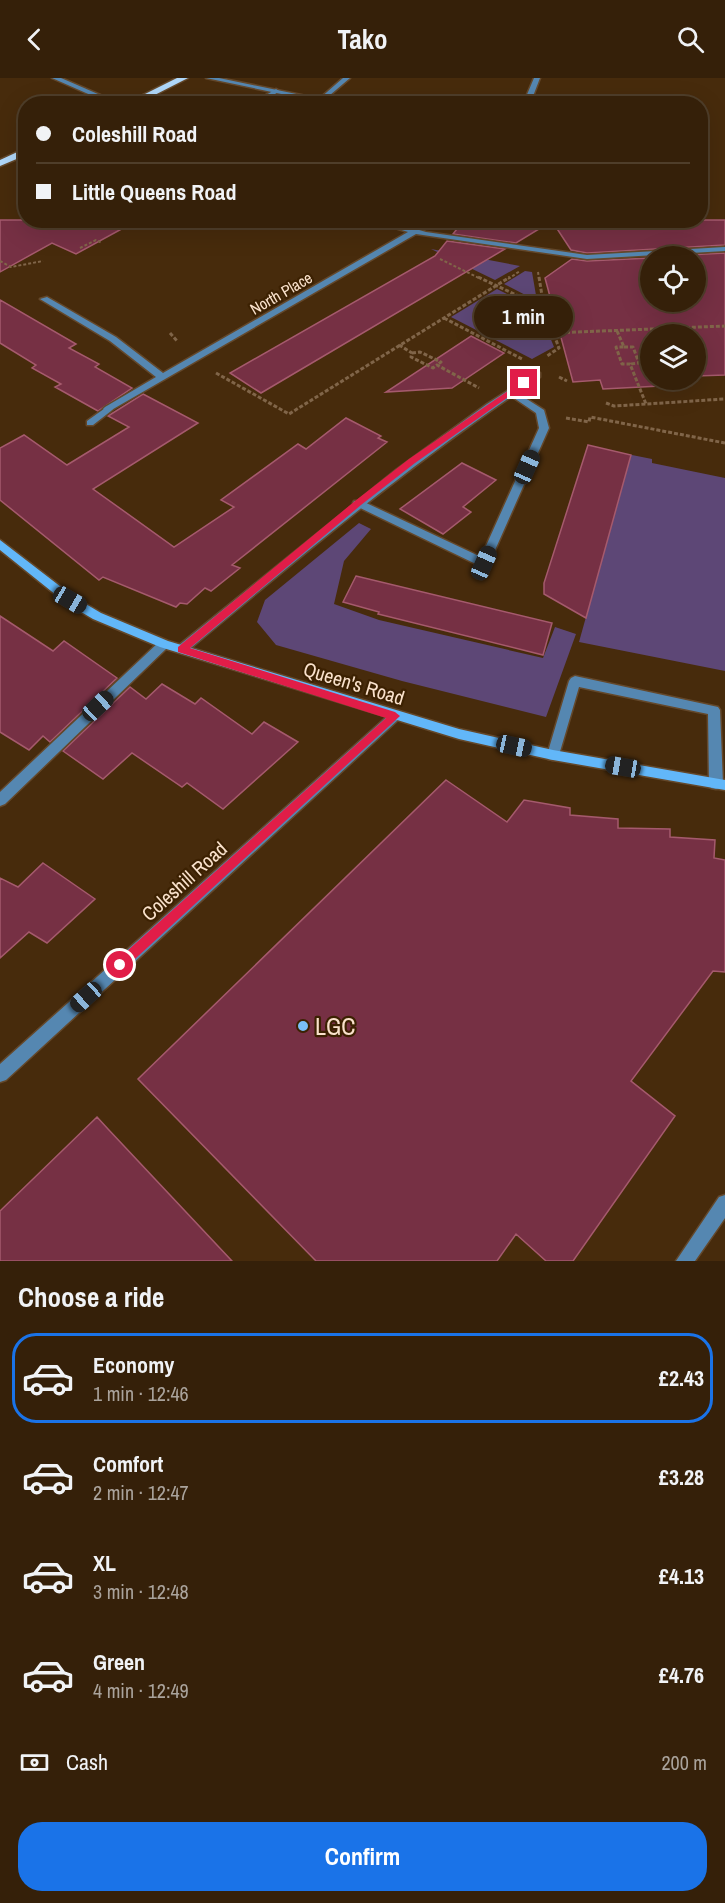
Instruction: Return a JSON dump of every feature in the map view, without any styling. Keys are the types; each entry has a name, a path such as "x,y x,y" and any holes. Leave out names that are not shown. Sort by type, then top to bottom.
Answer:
{"main road":[{"path":"146,96 184,78"},
{"path":"0,163 18,155"},
{"name":"Queen's Road","path":"0,544 70,600 97,616 164,644 459,734 553,754 720,784"}],"street":[{"path":"56,78 99,96"},
{"path":"208,78 301,96"},
{"path":"326,96 347,78"},
{"path":"529,96 537,78"},
{"path":"268,96 276,91"},
{"path":"401,228 414,232 587,257 725,249"},
{"name":"North Place","path":"90,423 108,409 162,377 401,242 414,232"},
{"path":"44,299 113,339 162,377"},
{"path":"182,650 358,503 412,461 511,392 535,370"},
{"path":"358,503 484,563 544,428 541,412 511,392"},
{"path":"0,800 164,644"},
{"path":"553,754 575,681 714,710 720,784"},
{"name":"Coleshill Road","path":"0,1074 395,716"},
{"path":"685,1261 725,1203"}],"path":[{"path":"80,248 96,240 102,243"},
{"path":"401,242 544,308"},
{"path":"0,261 11,267 42,261"},
{"path":"535,370 559,348 544,308 536,262"},
{"path":"194,360 288,414 495,284 526,267"},
{"path":"443,317 535,370 567,381"},
{"path":"554,333 725,326"},
{"path":"617,331 624,347"},
{"path":"399,345 412,353 420,352 441,363 433,368 411,357 412,353"},
{"path":"616,347 624,347 633,347 639,363 622,364 616,347"},
{"path":"630,364 646,404"},
{"path":"437,365 501,399"},
{"path":"606,403 614,406 725,399"},
{"path":"563,418 588,422 590,417 725,443"}],"shaded area":[{"path":"431,249 520,266 495,280"},
{"path":"525,271 532,272 537,301 504,284"},
{"path":"497,289 539,310 554,347 532,359 451,317"},
{"path":"622,453 652,459 652,463 725,478 725,671 579,642 625,477"},
{"path":"359,523 371,529 344,561 334,604 379,620 543,658 555,627 576,634 546,717 402,681 276,645 257,622 265,600"}],"building":[{"path":"0,220 18,220 18,228 123,228 76,254 52,243 0,272"},
{"path":"708,220 725,220 725,245 640,246 640,250 587,253 571,250 557,228 708,228"},
{"path":"458,228 541,228 516,243 453,234"},
{"path":"447,241 505,249 261,393 230,373 435,256"},
{"path":"725,253 725,375 706,376 706,324 640,324 640,387 603,389 600,380 573,382 545,278 572,259 587,261 640,259 640,312 706,312 706,254"},
{"path":"0,300 76,344 69,348 99,364 95,367 132,388 98,411 55,387 61,384 32,368 36,365 0,343"},
{"path":"471,336 504,353 452,388 386,392"},
{"path":"143,394 198,423 93,489 174,547 234,507 221,500 298,444 306,449 346,418 381,436 378,438 387,442 232,565 240,568 211,591 205,588 187,604 180,603 176,607 103,577 99,580 0,500 0,448 24,435 67,465 129,427 108,416"},
{"path":"588,445 631,455 586,618 544,594 544,583"},
{"path":"462,463 496,480 463,507 471,512 443,534 400,509"},
{"path":"356,576 552,623 543,655 378,614 379,612 343,602"},
{"path":"0,616 53,651 64,641 117,678 50,742 43,736 29,750 0,732"},
{"path":"162,684 195,704 201,698 252,734 264,722 298,742 223,809 187,783 182,787 132,753 103,779 63,751 130,687 146,699"},
{"name":"LGC","path":"446,780 507,822 524,800 570,808 570,815 618,819 618,828 670,829 670,837 715,840 714,858 725,860 725,972 713,971 631,1081 675,1116 573,1261 546,1261 516,1234 497,1261 316,1261 138,1079"},
{"path":"43,863 95,899 47,943 29,932 0,958 0,878 18,887"},
{"path":"97,1117 232,1261 0,1261 0,1211"}],"place":[{"name":"LGC","path":"303,1026"}],"route":[{"path":"120,965 395,716 182,650 358,503 412,461 524,383"}]}
